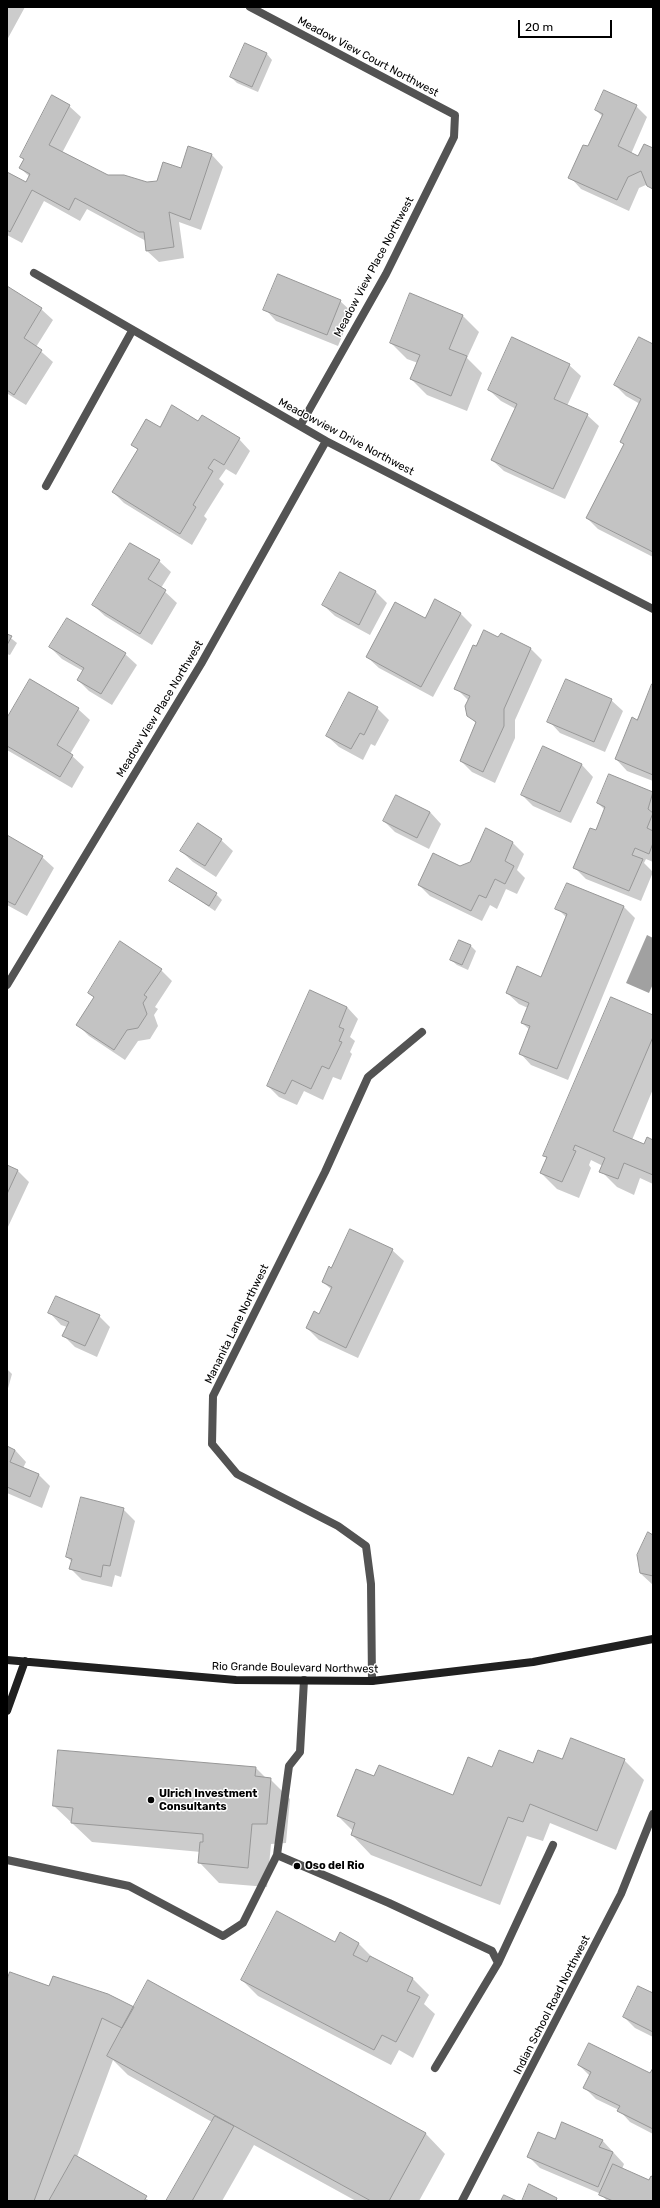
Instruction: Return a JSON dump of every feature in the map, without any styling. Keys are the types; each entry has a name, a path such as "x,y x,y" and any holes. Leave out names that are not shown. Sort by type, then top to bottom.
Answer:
{"main road":[{"name":"Rio Grande Boulevard Northwest","path":"7,1660 236,1680 372,1681 533,1662 653,1639"},
{"path":"7,1711 25,1661"}],"street":[{"name":"Meadow View Court Northwest","path":"250,7 455,115"},
{"name":"Meadow View Place Northwest","path":"300,426 386,274 454,137 455,115"},
{"name":"Meadowview Drive Northwest","path":"34,273 132,331 326,441 653,610"},
{"path":"46,486 132,331"},
{"name":"Meadow View Place Northwest","path":"7,985 201,664 326,441"},
{"name":"Mananita Lane Northwest","path":"372,1681 371,1584 366,1546 338,1526 237,1474 212,1444 213,1396 325,1172 368,1077 422,1032"},
{"path":"7,1860 129,1886 223,1936 243,1923 277,1855 289,1766 300,1752 304,1680"},
{"name":"Indian School Road Northwest","path":"462,2201 621,1894 653,1814"},
{"path":"435,2068 498,1963 553,1845"},
{"path":"277,1855 389,1903 492,1951 498,1963"}],"shaded area":[{"path":"647,935 653,938 653,984 649,993 626,983"}],"building":[{"path":"245,43 267,53 252,87 230,77"},
{"path":"604,90 637,105 618,146 638,156 644,144 653,148 653,189 647,186 641,171 628,177 617,200 568,178 583,145 588,146 603,114 595,110"},
{"path":"52,95 70,105 49,145 108,175 124,175 147,182 157,181 163,162 181,168 188,146 212,154 190,220 169,212 174,247 146,251 144,232 139,232 75,198 69,210 32,190 10,232 7,230 7,172 26,182 30,174 19,168 24,159 20,157"},
{"path":"278,274 341,300 327,335 263,310"},
{"path":"7,286 42,308 24,338 42,350 14,395 7,390"},
{"path":"410,293 463,315 449,349 467,356 451,396 410,379 420,355 390,343"},
{"path":"512,337 570,364 554,399 588,414 553,489 491,460 517,404 488,390"},
{"path":"639,337 653,344 653,552 586,518 624,444 620,442 641,399 614,385"},
{"path":"172,405 198,421 202,415 240,438 224,465 214,459 208,468 213,471 193,505 196,507 180,534 112,492 138,449 131,445 146,419 160,427"},
{"path":"130,543 160,560 148,579 166,590 140,634 92,605"},
{"path":"340,572 376,591 359,625 322,605"},
{"path":"435,599 461,613 421,687 366,657 395,602 425,618"},
{"path":"67,618 126,653 101,694 77,680 84,668 49,647"},
{"path":"484,630 498,637 501,633 531,648 504,709 504,726 483,772 460,761 476,722 467,716 465,706 470,696 454,689 473,645 476,646"},
{"path":"7,634 12,636 7,645"},
{"path":"30,679 79,708 57,745 73,755 60,777 7,746 7,718"},
{"path":"566,679 612,699 594,742 547,722"},
{"path":"652,684 653,775 615,759 632,717 637,720"},
{"path":"349,692 378,707 364,735 360,733 351,749 326,736"},
{"path":"543,746 582,764 560,812 521,795"},
{"path":"609,774 653,792 648,809 653,813 647,828 653,831 653,843 649,854 635,848 632,855 643,859 629,891 573,868 590,828 596,830 605,807 597,803"},
{"path":"396,795 430,812 417,838 383,821"},
{"path":"198,823 222,839 205,866 180,851"},
{"path":"486,828 513,842 505,861 514,866 505,884 495,879 486,898 479,895 471,911 418,885 433,853 460,866 470,862"},
{"path":"7,835 43,856 15,905 7,901"},
{"path":"177,868 217,893 209,906 169,881"},
{"path":"567,883 624,906 557,1069 519,1054 530,1026 521,1023 529,1003 506,993 517,966 541,977 567,914 555,909"},
{"path":"459,940 471,945 462,965 450,960"},
{"path":"120,941 162,969 144,995 147,997 143,1003 147,1014 138,1028 127,1030 114,1050 76,1025 94,997 88,993"},
{"path":"310,990 347,1007 339,1027 344,1029 339,1041 342,1042 329,1069 322,1066 311,1089 292,1080 285,1094 267,1086"},
{"path":"611,997 653,1015 653,1037 613,1131 644,1144 647,1137 653,1140 653,1175 624,1163 618,1179 599,1172 605,1158 575,1145 573,1150 576,1151 562,1182 540,1173 547,1157 543,1156"},
{"path":"7,1165 18,1170 7,1194"},
{"path":"350,1229 393,1249 346,1348 306,1328 314,1311 319,1314 332,1287 322,1282 329,1266 331,1268"},
{"path":"56,1296 100,1315 85,1346 62,1336 69,1322 48,1313"},
{"path":"7,1446 15,1450 10,1462 39,1474 30,1497 7,1487"},
{"path":"81,1497 124,1508 110,1566 103,1565 101,1577 69,1569 72,1559 66,1557"},
{"path":"648,1532 653,1535 653,1576 640,1573 637,1555"},
{"path":"571,1738 625,1759 597,1831 530,1804 523,1822 508,1817 481,1886 351,1835 355,1823 337,1816 356,1769 374,1776 379,1765 453,1795 468,1757 492,1767 499,1750 533,1763 538,1750 562,1759"},
{"path":"58,1750 256,1767 255,1776 271,1778 267,1824 252,1824 248,1868 198,1863 200,1842 203,1842 203,1834 71,1823 73,1808 53,1806"},
{"path":"277,1911 335,1942 340,1932 359,1943 353,1955 367,1962 370,1956 413,1978 407,1991 420,1997 396,2042 382,2035 374,2050 241,1980"},
{"path":"10,1972 49,1986 53,1976 108,1994 134,2007 122,2028 102,2018 34,2201 7,2201 7,1980"},
{"path":"148,1980 426,2133 389,2201 371,2201 107,2056"},
{"path":"638,1986 653,1993 653,2032 623,2017"},
{"path":"589,2043 650,2073 653,2068 653,2129 617,2111 620,2106 583,2088 591,2072 578,2065"},
{"path":"215,2116 234,2126 192,2201 166,2201"},
{"path":"562,2122 603,2140 599,2147 613,2152 598,2187 527,2157 538,2132 555,2139"},
{"path":"75,2155 147,2196 144,2201 49,2201"},
{"path":"613,2164 649,2180 651,2176 653,2177 653,2201 613,2201 599,2195"},
{"path":"529,2184 557,2198 556,2201 522,2201"},
{"path":"504,2195 517,2201 501,2201"}],"place":[{"name":"Ulrich Investment Consultants","path":"151,1800"},
{"name":"Oso del Rio","path":"297,1866"}]}
